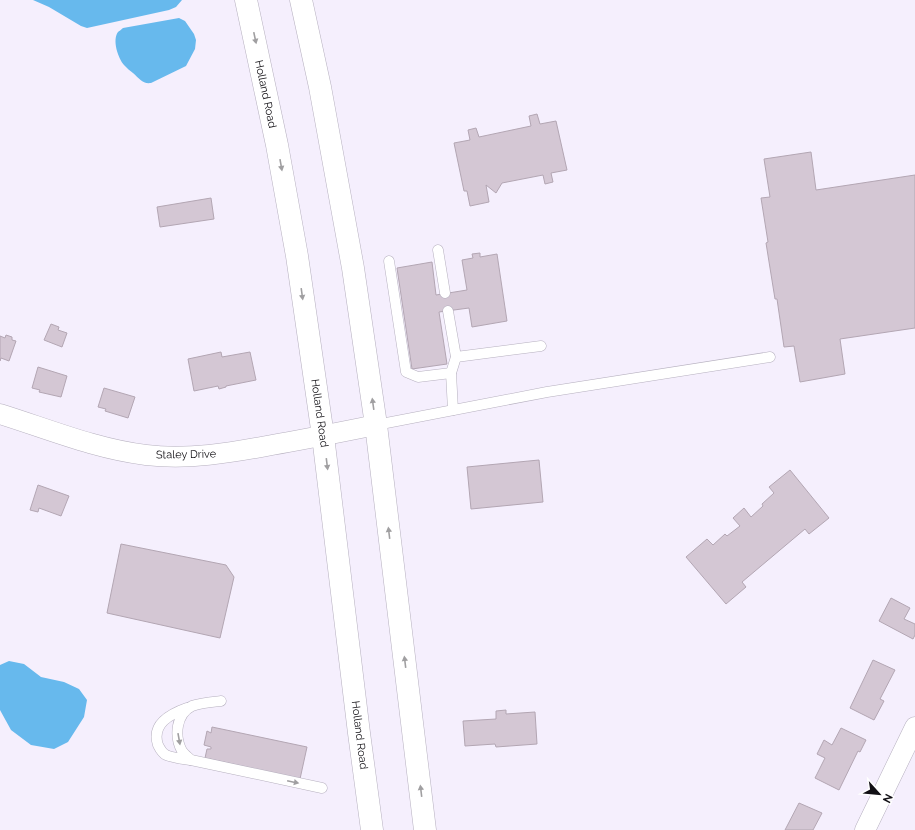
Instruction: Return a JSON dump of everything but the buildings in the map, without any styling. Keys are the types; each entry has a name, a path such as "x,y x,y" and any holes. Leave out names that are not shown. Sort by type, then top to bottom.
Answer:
{"highway":[{"name":"Holland Road","path":"246,0 277,144 296,249 323,436 372,830"},
{"path":"301,0 320,87 353,268 376,425 425,830"}],"street":[{"name":"Staley Drive","path":"0,414 89,443 117,450 160,456 199,456 230,453 376,425"},
{"path":"865,830 915,727"}],"lane":[{"path":"438,250 439,283 445,293"},
{"path":"389,261 397,289 406,348 406,372 418,377 451,373"},
{"path":"448,311 445,323 448,342 456,357 451,373 453,410"},
{"path":"456,357 541,346"},
{"path":"376,425 547,392 770,357"},
{"path":"220,701 193,706 176,712 163,721 157,730 156,739 160,749 165,755 322,788"},
{"path":"191,760 182,751 178,737 178,723 183,713 193,706"}],"water":[{"path":"33,0 182,0 176,7 169,10 87,28"},
{"path":"179,18 185,21 194,34 196,40 195,49 186,66 151,83 143,82 124,65 116,49 116,35 123,28"},
{"path":"9,661 24,664 41,677 64,682 79,689 87,700 84,717 68,742 54,749 31,745 11,730 0,710 0,665"}]}
